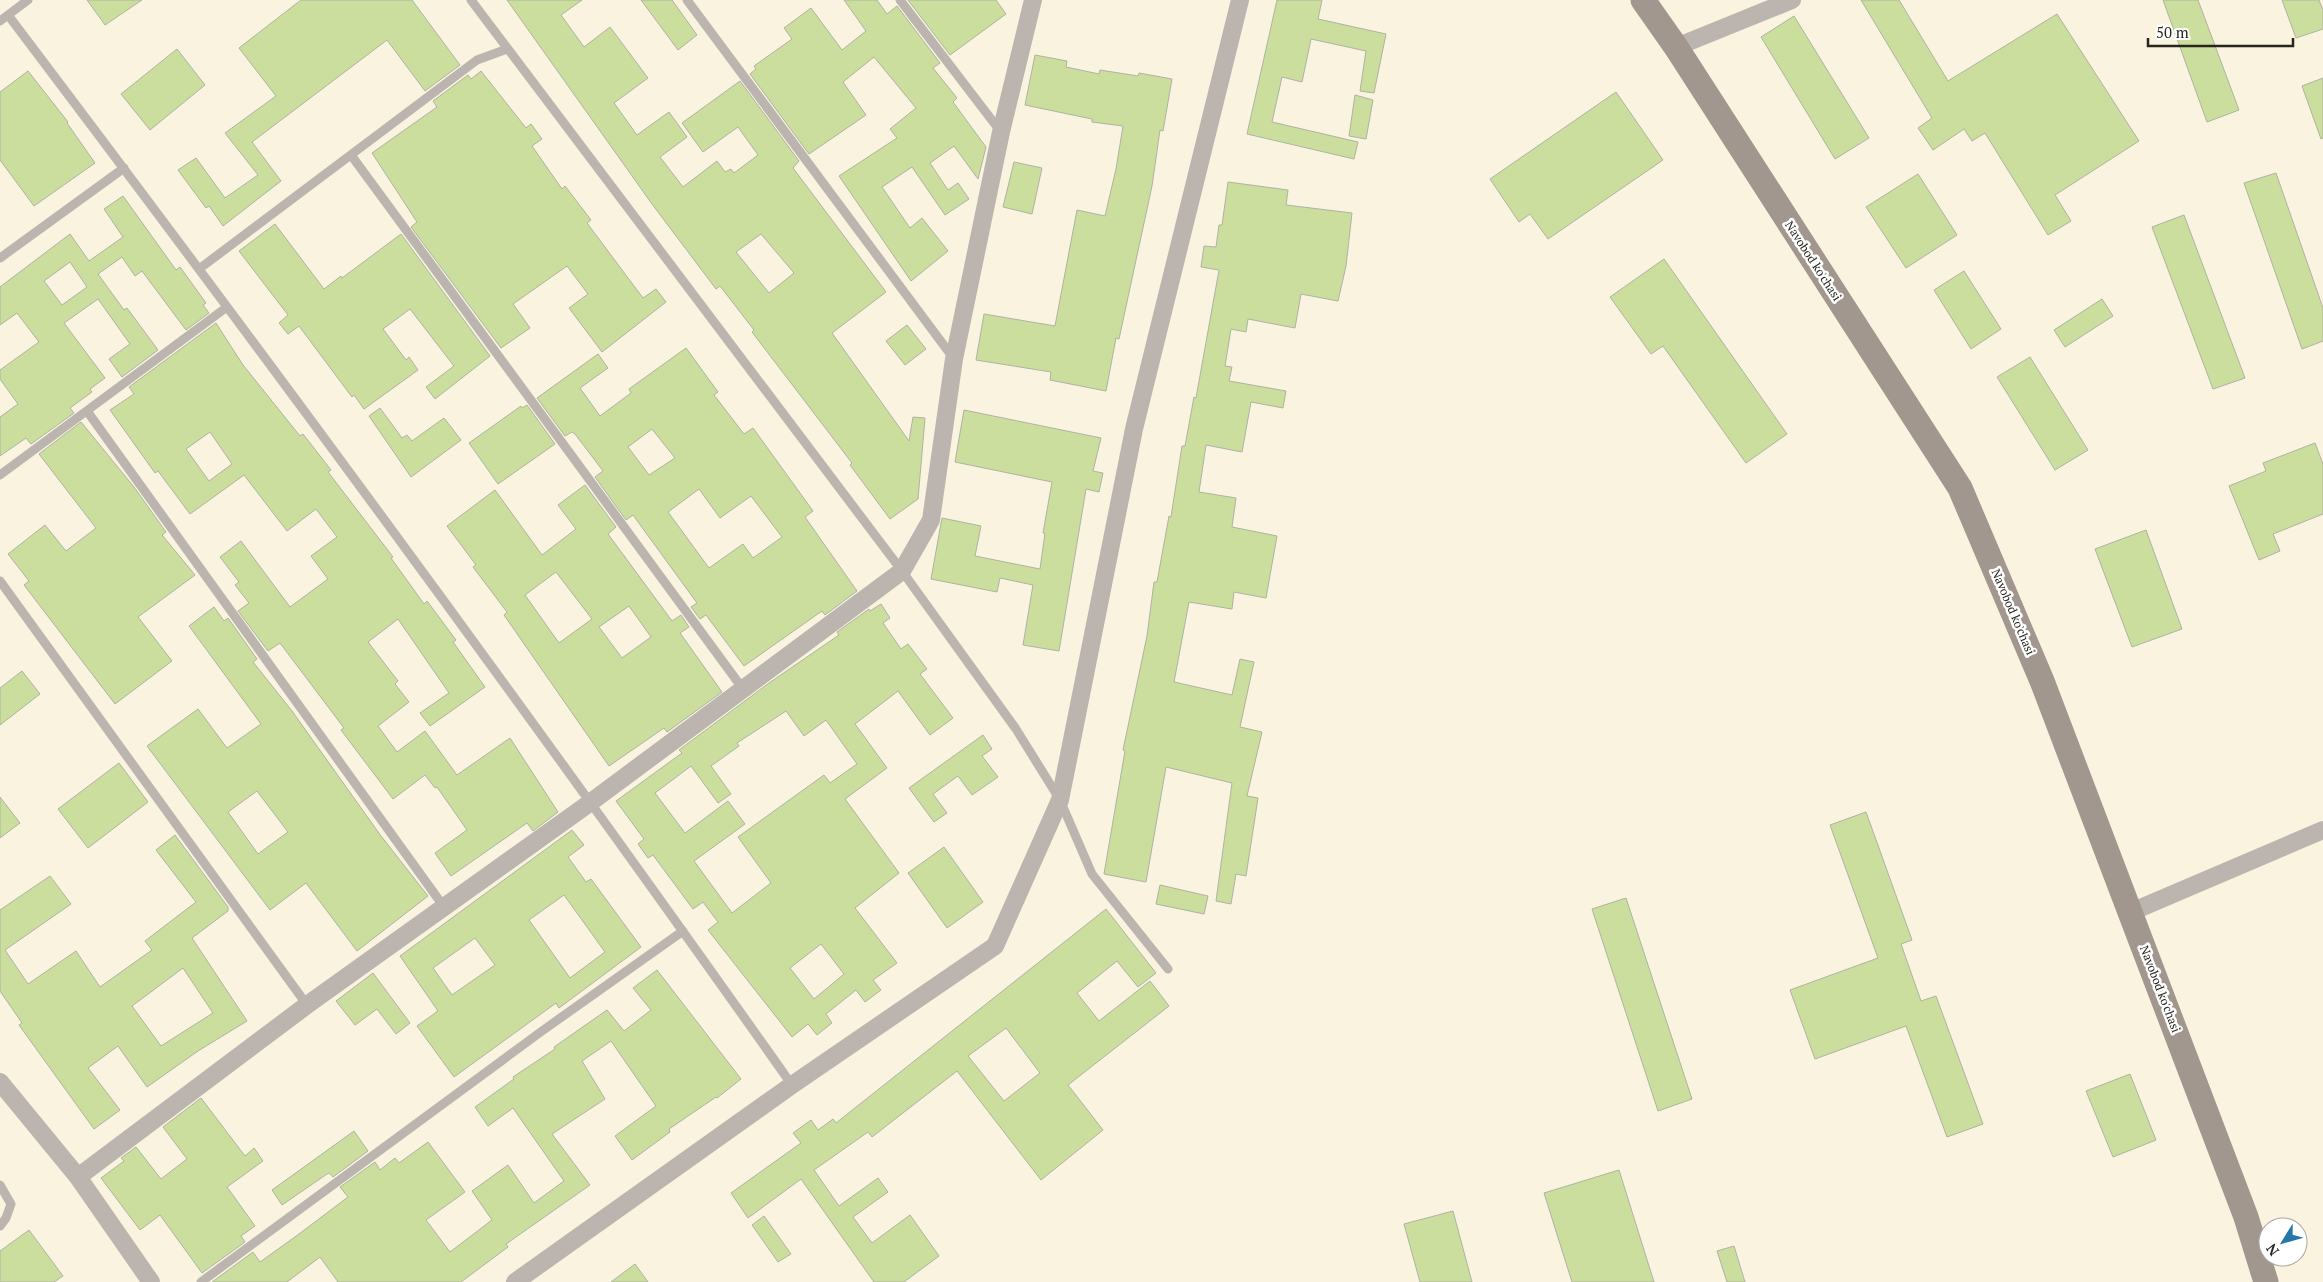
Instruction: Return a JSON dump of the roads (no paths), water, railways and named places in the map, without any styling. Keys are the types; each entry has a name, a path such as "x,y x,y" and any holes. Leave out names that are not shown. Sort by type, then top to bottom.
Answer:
{"street":[{"path":"78,1177 307,1005 591,802 902,571 931,520 954,359 1001,132 1033,0"},
{"path":"515,1282 792,1085 995,946 1060,800 1134,429 1240,0"},
{"name":"Navobod ko'chasi","path":"1643,0 1676,47 1960,488 2042,681 2246,1217 2266,1282"},
{"path":"1676,47 1792,0"},
{"path":"2131,912 2323,830"},
{"path":"0,1082 78,1177 151,1282"}],"lane":[{"path":"0,21 28,0"},
{"path":"471,0 506,49 902,571 1016,729 1060,800 1092,874 1168,969"},
{"path":"687,0 954,359"},
{"path":"900,0 1001,132"},
{"path":"8,15 199,269 591,802 792,1085"},
{"path":"199,269 477,60 506,49"},
{"path":"351,155 742,689"},
{"path":"0,258 124,168"},
{"path":"0,475 227,307"},
{"path":"87,411 444,907"},
{"path":"0,581 307,1005"},
{"path":"201,1282 542,1031 683,931"},
{"path":"0,1184 11,1204 6,1218 0,1226"}]}
